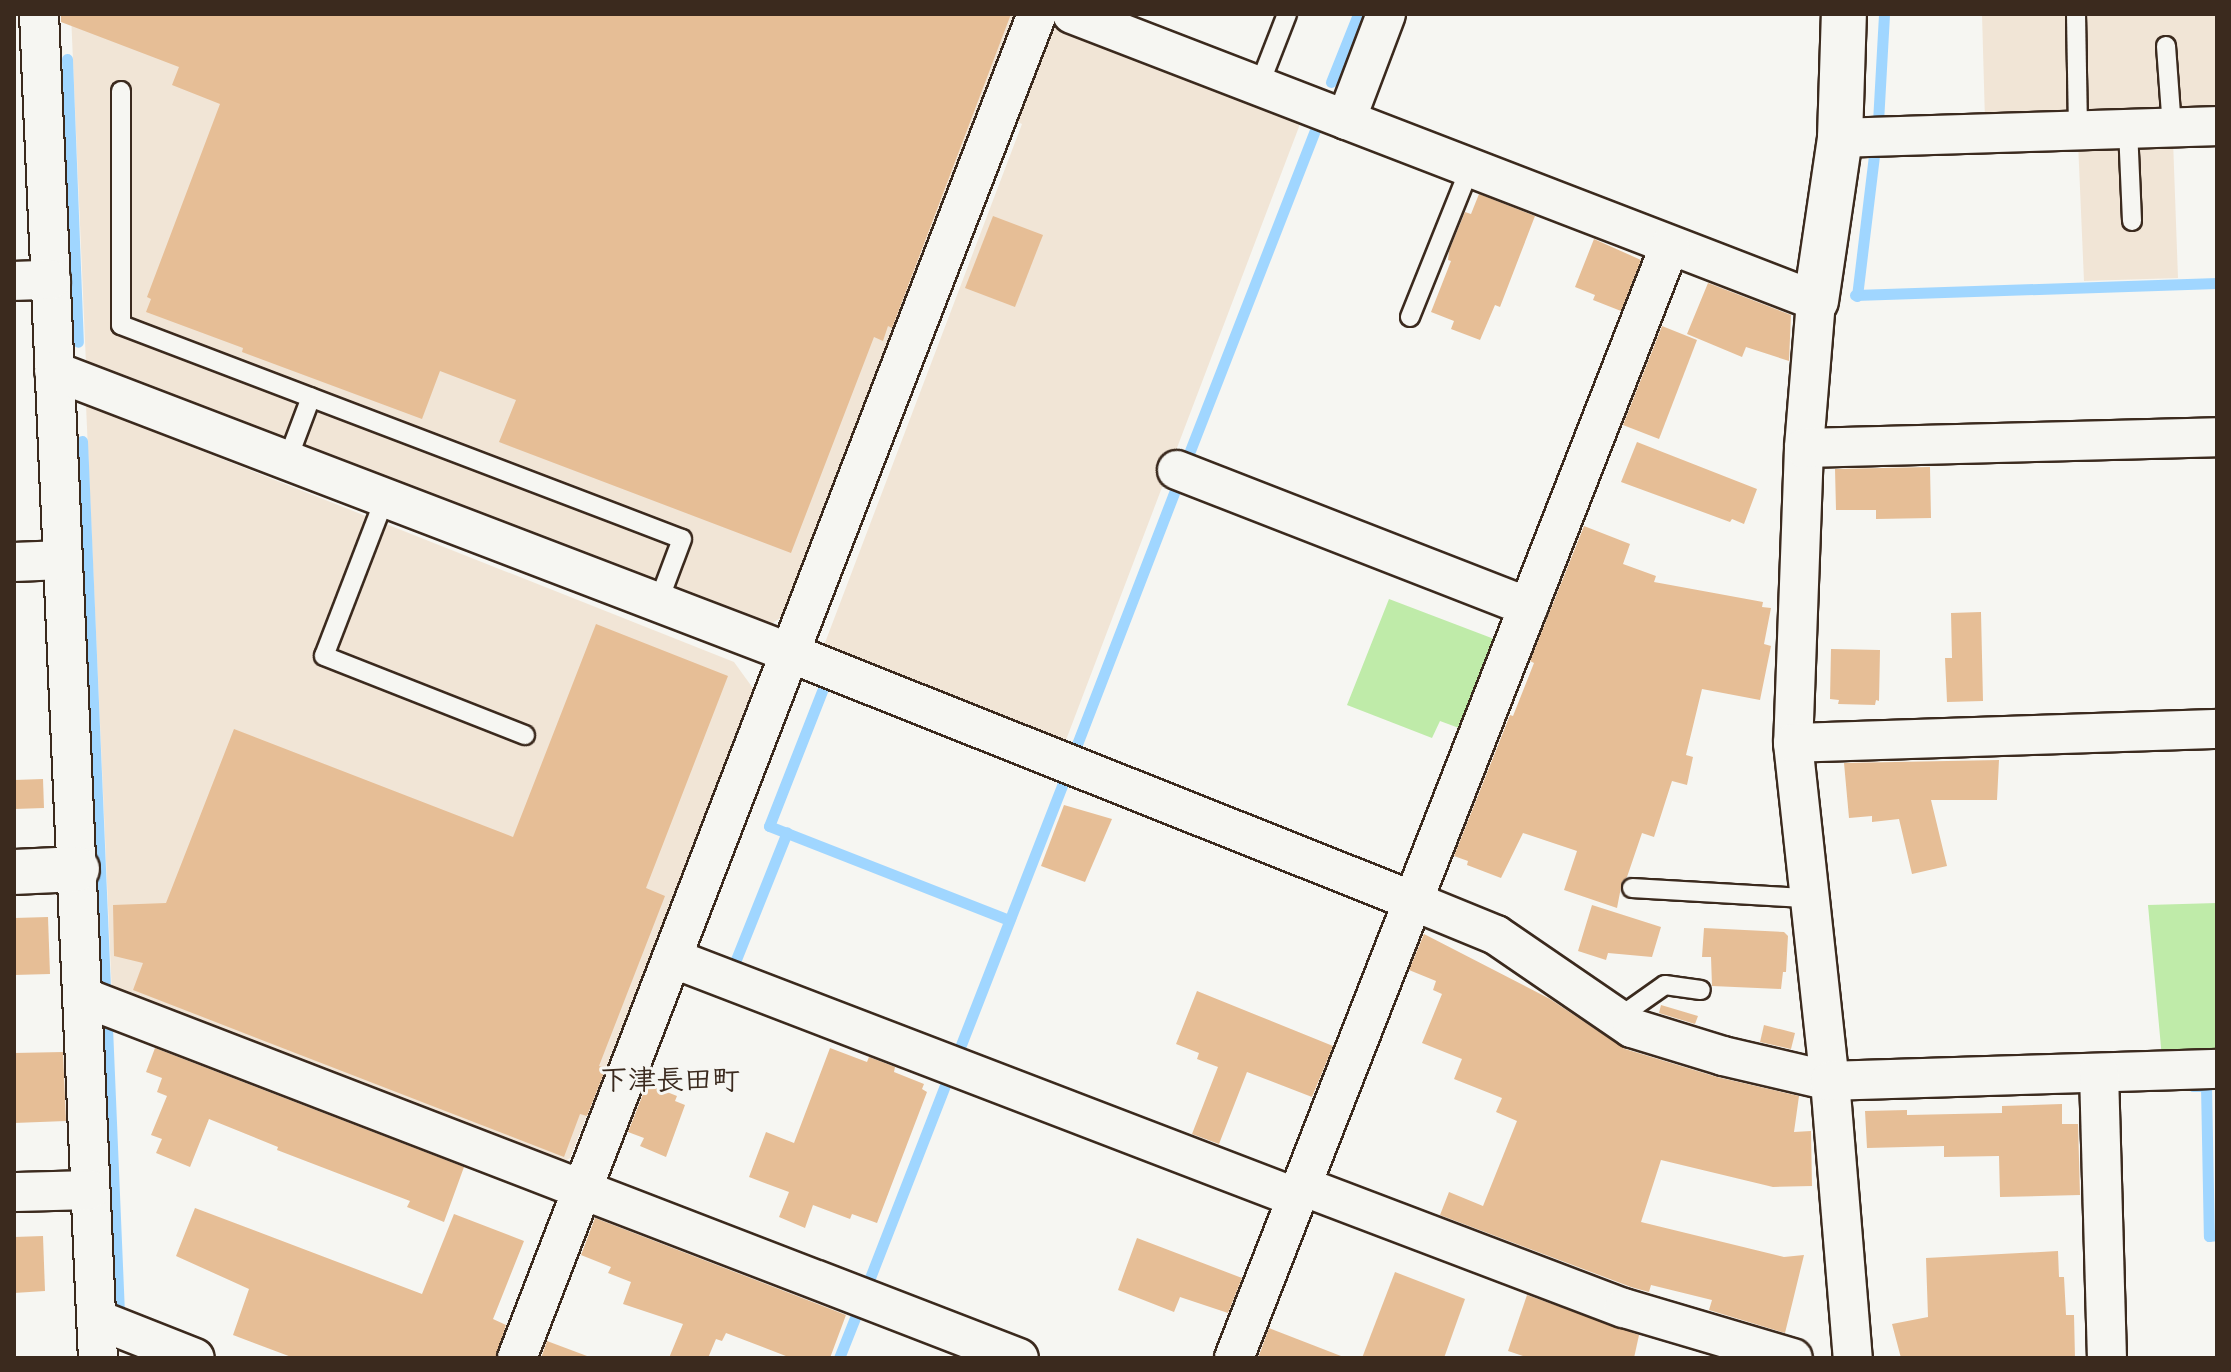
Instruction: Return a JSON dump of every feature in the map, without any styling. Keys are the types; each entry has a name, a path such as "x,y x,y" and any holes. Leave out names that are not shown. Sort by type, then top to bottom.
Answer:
{"street":[{"path":"39,14 32,280 54,371 98,1358"},
{"path":"517,1358 1037,14"},
{"path":"1072,14 1816,301"},
{"path":"1346,120 1386,14"},
{"path":"1844,14 1840,138 1816,301 1804,448 1793,743 1830,1081 1853,1358"},
{"path":"1840,138 2217,126"},
{"path":"1234,1358 1670,245"},
{"path":"54,371 790,653 1496,935 1632,1028 1723,1056 1830,1081 2217,1069"},
{"path":"1804,448 2217,437"},
{"path":"1177,470 1528,607"},
{"path":"14,562 63,560"},
{"path":"1793,743 2217,729"},
{"path":"14,872 77,869"},
{"path":"672,958 1299,1192 1624,1308 1793,1358"},
{"path":"83,997 1019,1358"},
{"path":"2099,1073 2107,1358"},
{"path":"14,1192 90,1190"},
{"path":"96,1319 195,1358"}],"lane":[{"path":"1259,86 1287,14"},
{"path":"2076,14 2078,131"},
{"path":"2166,46 2172,128"},
{"path":"121,91 121,325 682,539 658,603"},
{"path":"2128,129 2132,221"},
{"path":"1410,317 1470,168"},
{"path":"287,461 311,397"},
{"path":"385,498 324,656 525,735"},
{"path":"1632,888 1808,898"},
{"path":"1618,1018 1665,985 1701,990"}],"shaded area":[{"path":"71,14 1020,14 791,611 762,630 86,364"},
{"path":"1982,14 2217,14 2217,112 1985,121"},
{"path":"1063,19 1305,111 1066,740 823,648 1022,124 1011,119 1047,24"},
{"path":"2173,140 2178,278 2084,281 2078,142"},
{"path":"86,405 734,662 755,691 570,1158 556,1166 112,995"}],"green space":[{"path":"1389,599 1502,642 1467,731 1440,721 1432,738 1347,705"},
{"path":"2217,903 2217,1056 2162,1058 2148,905"}],"building":[{"path":"61,14 1011,14 892,328 888,326 883,341 874,337 791,553 499,442 516,400 440,371 422,419 242,352 243,348 146,312 151,299 147,297 220,104 172,85 179,67 61,22"},
{"path":"1479,194 1535,216 1500,307 1495,305 1480,340 1451,329 1454,321 1431,312 1451,261 1448,260 1449,251 1465,212 1471,214"},
{"path":"993,216 1043,235 1015,307 965,288"},
{"path":"1594,239 1641,260 1621,311 1593,300 1595,295 1575,287"},
{"path":"1708,283 1791,315 1789,361 1746,347 1742,357 1687,334"},
{"path":"1662,326 1697,340 1659,439 1623,425"},
{"path":"1637,442 1757,489 1744,524 1732,519 1730,522 1621,482"},
{"path":"1930,467 1931,518 1876,519 1876,510 1836,510 1835,469"},
{"path":"1584,526 1630,544 1623,564 1656,576 1654,582 1763,602 1762,607 1771,608 1764,644 1771,646 1760,700 1702,689 1686,755 1693,757 1687,785 1672,781 1654,837 1642,833 1627,877 1622,882 1617,908 1564,890 1577,851 1523,833 1501,878 1467,865 1468,861 1454,856 1534,663 1530,661"},
{"path":"1981,612 1983,701 1947,702 1945,658 1952,658 1951,613"},
{"path":"596,624 728,676 646,888 665,896 599,1066 606,1068 587,1116 580,1114 564,1157 133,990 143,963 114,956 113,905 166,903 234,729 513,837"},
{"path":"1831,649 1880,650 1879,701 1876,700 1875,705 1838,704 1839,700 1830,699"},
{"path":"1999,760 1997,800 1931,800 1947,866 1912,874 1899,819 1872,822 1872,816 1849,818 1844,763"},
{"path":"43,779 44,808 14,809 14,780"},
{"path":"1064,805 1112,819 1085,882 1041,866"},
{"path":"1592,905 1661,927 1652,957 1608,953 1606,960 1578,951"},
{"path":"48,917 50,974 14,975 14,918"},
{"path":"1704,928 1784,932 1788,936 1786,972 1783,972 1781,989 1712,986 1711,957 1702,957"},
{"path":"1424,934 1550,999 1625,1049 1717,1077 1799,1096 1794,1132 1811,1131 1812,1186 1773,1187 1661,1160 1641,1222 1784,1257 1804,1255 1785,1333 1709,1310 1712,1300 1651,1285 1649,1292 1631,1287 1440,1215 1449,1192 1483,1206 1517,1121 1496,1112 1502,1098 1454,1079 1462,1059 1422,1043 1442,994 1433,990 1436,981 1409,970"},
{"path":"1197,991 1333,1046 1312,1097 1247,1072 1219,1144 1192,1134 1218,1067 1197,1059 1199,1053 1176,1044"},
{"path":"1661,1005 1698,1016 1695,1024 1659,1013"},
{"path":"1764,1025 1795,1033 1791,1049 1760,1042"},
{"path":"155,1048 464,1167 444,1222 407,1207 410,1201 277,1150 278,1147 209,1119 190,1167 156,1153 162,1139 151,1135 167,1096 157,1092 162,1078 146,1072"},
{"path":"830,1048 867,1062 869,1057 895,1067 894,1072 924,1084 922,1089 927,1092 877,1223 852,1214 850,1219 813,1205 805,1228 779,1217 789,1192 749,1177 766,1132 794,1143"},
{"path":"63,1052 66,1121 14,1123 14,1053"},
{"path":"647,1084 677,1096 675,1101 685,1105 666,1157 640,1146 644,1138 628,1132"},
{"path":"2062,1104 2062,1124 2078,1124 2080,1195 2000,1197 1999,1156 1944,1157 1944,1146 1867,1148 1865,1111 1907,1110 1907,1115 2002,1113 2002,1106"},
{"path":"195,1208 422,1294 454,1214 524,1241 493,1319 506,1325 496,1358 294,1358 233,1335 249,1289 176,1256"},
{"path":"595,1218 846,1315 830,1358 791,1358 726,1333 722,1341 716,1339 708,1358 669,1358 683,1324 623,1304 631,1282 608,1273 611,1267 581,1255"},
{"path":"43,1236 45,1291 14,1293 14,1237"},
{"path":"1137,1238 1242,1278 1228,1313 1180,1297 1174,1312 1118,1290"},
{"path":"2058,1251 2059,1277 2064,1277 2066,1315 2074,1315 2075,1358 1901,1358 1892,1324 1928,1317 1926,1258"},
{"path":"1395,1272 1465,1299 1444,1358 1362,1358"},
{"path":"1527,1295 1639,1335 1634,1358 1529,1358 1508,1351"},
{"path":"1269,1328 1341,1356 1341,1358 1258,1358"},
{"path":"547,1341 587,1356 541,1358"}],"waterway":[{"path":"1331,82 1358,14"},
{"path":"1878,122 1884,14"},
{"path":"67,59 78,342"},
{"path":"1186,461 1319,120"},
{"path":"1857,296 1874,155"},
{"path":"1855,295 2217,283"},
{"path":"82,441 105,987"},
{"path":"1074,752 1177,485"},
{"path":"822,691 769,826 1009,920"},
{"path":"957,1055 1062,785"},
{"path":"733,967 787,832"},
{"path":"107,1027 119,1315"},
{"path":"866,1288 948,1078"},
{"path":"2193,1086 2206,1086 2209,1236 2217,1235"},
{"path":"839,1358 858,1310"}],"district":[{"name":"下津長田町","path":"670,1078"}]}
